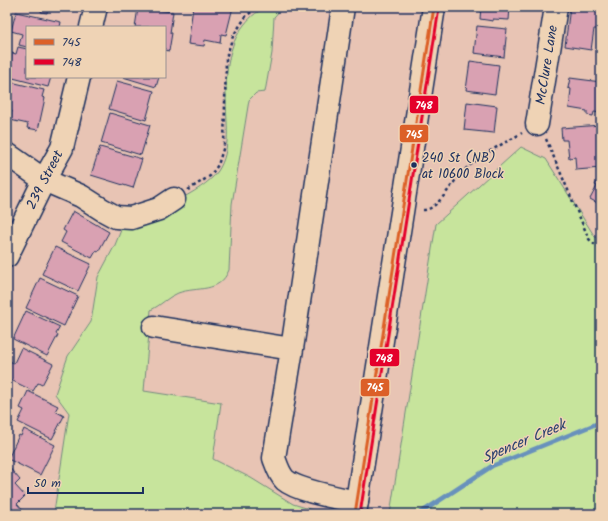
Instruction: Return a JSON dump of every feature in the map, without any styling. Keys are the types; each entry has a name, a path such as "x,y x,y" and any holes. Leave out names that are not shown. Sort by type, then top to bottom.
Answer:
{"street":[{"path":"91,26 96,7"},
{"path":"343,7 292,349 274,458 278,471 284,479 294,486 356,508 434,7"},
{"name":"McClure Lane","path":"537,127 556,7"},
{"name":"239 Street","path":"7,256 44,180 62,148 79,78"},
{"path":"7,154 44,180 81,196 116,217 131,218 159,210 174,199"},
{"path":"154,327 292,349"}],"path":[{"path":"174,199 210,176 218,165 224,146 226,58 233,36 247,15 259,7"},
{"path":"423,210 426,211 433,208 461,173 478,160 529,129 537,127 545,135 588,239 601,248"}],"green space":[{"path":"271,7 283,7 274,17 272,53 265,92 256,93 249,100 232,204 229,270 225,278 220,283 207,288 178,293 151,310 144,391 221,403 213,459 251,478 293,504 326,514 51,514 54,512 69,413 55,394 68,356 91,322 98,277 115,245 123,225 188,195 211,179 218,171 227,145 227,69 231,50 234,41 247,21 259,11"},
{"path":"521,147 546,159 595,237 601,238 601,514 390,514 436,224"}],"building":[{"path":"42,7 48,7 47,13 41,12"},
{"path":"193,7 233,7 226,35 221,34 220,43 205,40 204,46 188,44"},
{"path":"481,7 510,7 509,20 493,19 493,21 480,19"},
{"path":"570,7 600,12 598,29 594,29 591,50 565,46"},
{"path":"138,8 173,12 169,51 166,50 166,26 135,26"},
{"path":"16,12 61,22 60,26 26,26 26,47 19,45 22,34 11,31"},
{"path":"477,26 507,29 504,57 474,53"},
{"path":"601,35 601,59 598,59"},
{"path":"18,47 26,49 26,78 51,78 48,87 9,77 12,53 16,54"},
{"path":"470,61 499,65 495,94 466,90"},
{"path":"126,78 159,78 156,87"},
{"path":"570,78 601,82 601,113 594,112 593,116 587,115 587,111 569,108 571,89 568,88"},
{"path":"117,81 154,91 146,120 109,109"},
{"path":"11,82 44,90 42,97 45,98 38,130 27,128 28,124 10,120 12,111 7,110 7,95"},
{"path":"467,102 497,106 494,133 464,130"},
{"path":"110,113 150,125 141,155 101,143"},
{"path":"601,125 601,168 576,170 575,157 569,158 567,140 562,140 561,128"},
{"path":"100,147 142,159 133,188 91,175"},
{"path":"601,173 601,205 590,199 597,186 595,185"},
{"path":"73,211 109,232 98,252 96,251 92,258 61,242 66,232 63,230"},
{"path":"55,247 91,264 78,291 42,274"},
{"path":"40,278 78,296 64,326 26,308"},
{"path":"26,311 60,327 56,334 58,335 47,356 13,339"},
{"path":"21,348 53,364 42,385 38,383 33,391 7,378 7,365 9,361 14,363"},
{"path":"28,391 58,406 55,411 64,416 52,439 18,422 24,410 20,408"},
{"path":"24,429 55,445 40,475 8,459 19,435 21,436"},
{"path":"8,466 20,480 15,485 25,496 17,504 25,513 24,514 7,514"}],"waterway":[{"name":"Spencer Creek","path":"419,514 492,466 601,422"}],"transit line":[{"name":"745","path":"355,514 434,7"},
{"name":"748","path":"360,514 439,8"}],"place":[{"name":"240 St (NB) at 10600 Block","path":"414,165"}]}
